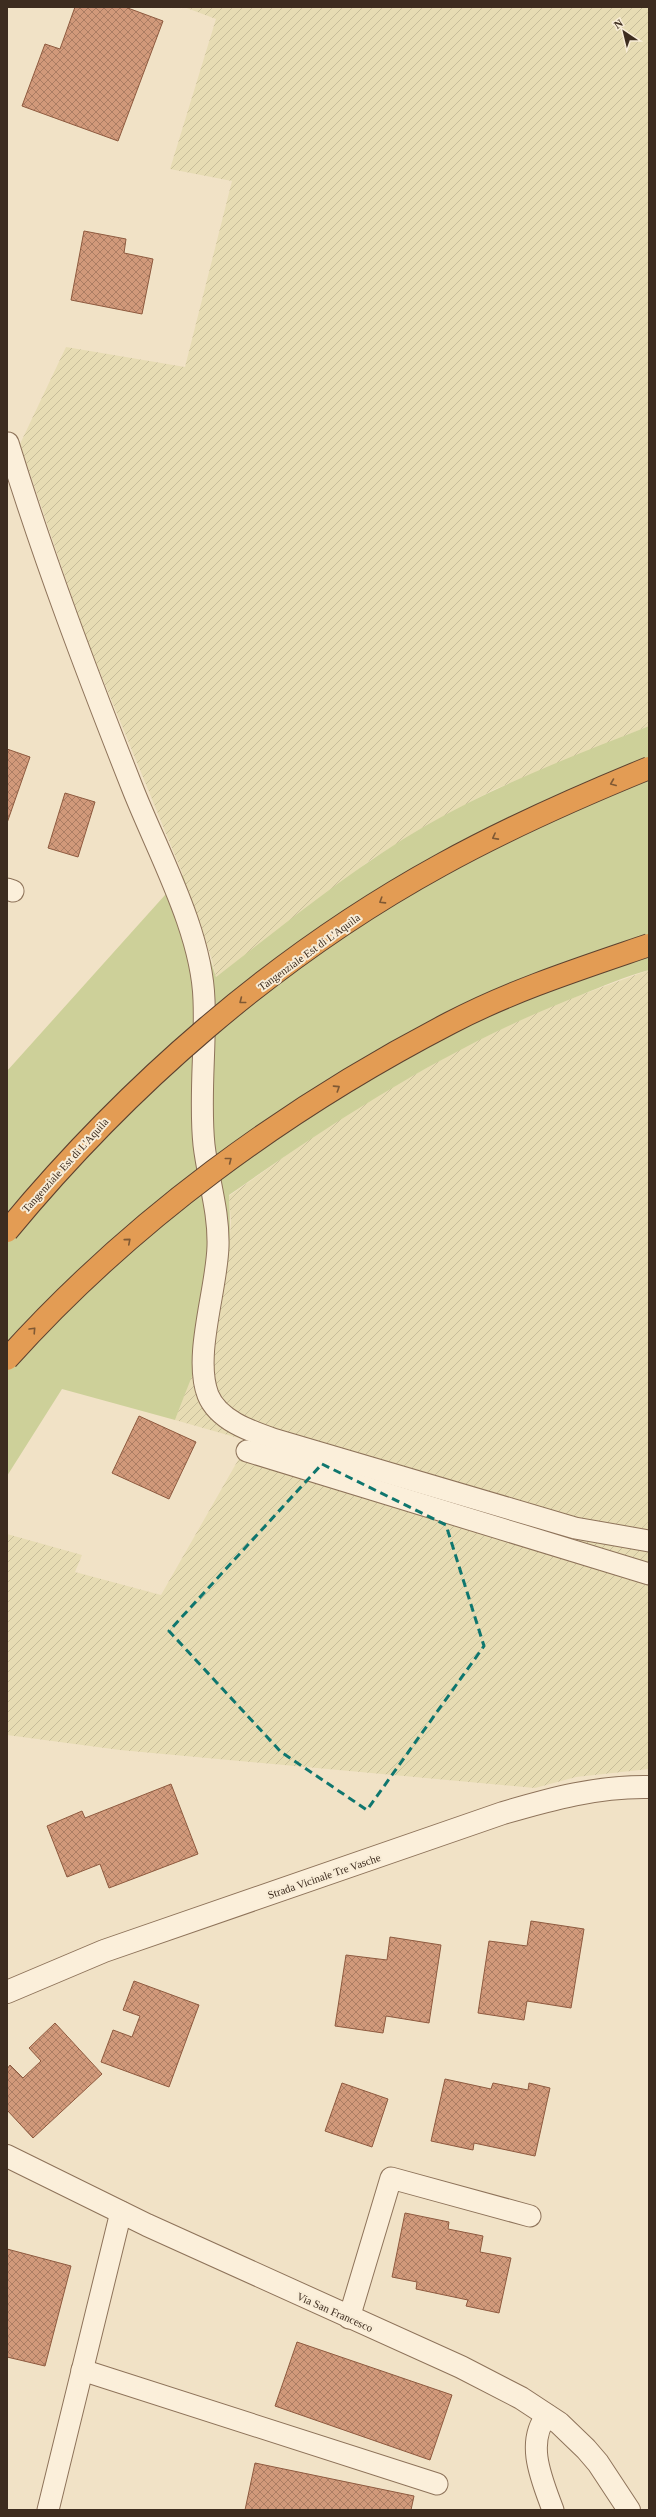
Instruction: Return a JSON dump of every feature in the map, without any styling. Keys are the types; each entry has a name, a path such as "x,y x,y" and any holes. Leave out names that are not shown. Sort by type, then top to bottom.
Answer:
{"highway":[{"name":"Tangenziale Est di L'Aquila","path":"7,1231 49,1180 120,1106 172,1058 294,960 381,901 440,865 573,800 649,768"},
{"path":"7,1359 35,1328 92,1272 168,1207 248,1146 356,1076 452,1022 555,978 649,945"}],"street":[{"name":"Strada Vicinale Tre Vasche","path":"7,1992 104,1951 503,1813 564,1796 597,1790 649,1787"},
{"name":"Via San Francesco","path":"7,2156 121,2212 349,2318 461,2368 547,2415 570,2432 598,2463 629,2510"}],"lane":[{"path":"8,443 38,536 74,637 181,906 193,943 202,982 204,1144 216,1206 218,1245 216,1272 204,1345 205,1386 210,1400 219,1411 231,1420 273,1439 575,1528 649,1541"},
{"path":"246,1451 649,1574"},
{"path":"349,2318 391,2178 530,2216"},
{"path":"48,2510 121,2212"},
{"path":"82,2370 437,2484"},
{"path":"547,2415 538,2428 536,2449 541,2474 552,2510"}],"highlighted area":[{"path":"322,1464 446,1525 484,1646 367,1810 281,1752 169,1631"}],"shaded area":[{"path":"184,7 649,7 649,726 493,790 425,826 369,861 216,977 212,960 183,875 84,633 20,444 66,347 185,367 232,181 170,169 216,19"},
{"path":"649,970 649,1769 576,1777 535,1788 120,1750 7,1735 7,1534 82,1555 75,1572 161,1595 249,1441 175,1420 220,1299 228,1262 231,1222 229,1196 325,1128 392,1087 468,1045 548,1007"}],"green space":[{"path":"649,726 649,970 615,981 534,1014 443,1059 355,1110 229,1195 230,1246 224,1283 205,1343 175,1420 62,1389 7,1476 7,1071 183,875 216,977 344,879 425,826 507,784"}],"building":[{"path":"75,7 125,7 163,21 118,141 22,106 45,44 60,49"},
{"path":"84,231 126,239 124,253 153,259 142,314 71,300"},
{"path":"7,749 30,757 7,823"},
{"path":"65,793 95,802 78,857 48,848"},
{"path":"139,1416 196,1442 169,1499 112,1473"},
{"path":"171,1784 198,1854 109,1888 100,1864 67,1877 47,1826 82,1811 85,1818"},
{"path":"531,1921 584,1929 571,2008 527,2001 524,2020 478,2013 489,1941 527,1946"},
{"path":"390,1937 441,1945 429,2023 386,2016 383,2033 335,2026 346,1955 387,1960"},
{"path":"134,1981 199,2005 169,2087 101,2062 113,2030 132,2037 140,2016 123,2010"},
{"path":"55,2023 102,2074 33,2138 7,2110 7,2069 10,2065 23,2078 41,2061 29,2048"},
{"path":"445,2079 491,2089 493,2083 528,2090 529,2083 550,2088 535,2156 474,2143 473,2150 431,2141"},
{"path":"342,2083 388,2099 372,2147 325,2131"},
{"path":"405,2213 449,2222 448,2229 483,2236 480,2252 511,2258 499,2313 466,2306 468,2300 416,2289 417,2282 392,2277"},
{"path":"7,2249 71,2266 45,2366 7,2357"},
{"path":"297,2342 452,2395 430,2460 275,2406"},
{"path":"255,2463 414,2496 411,2510 245,2510"}]}
